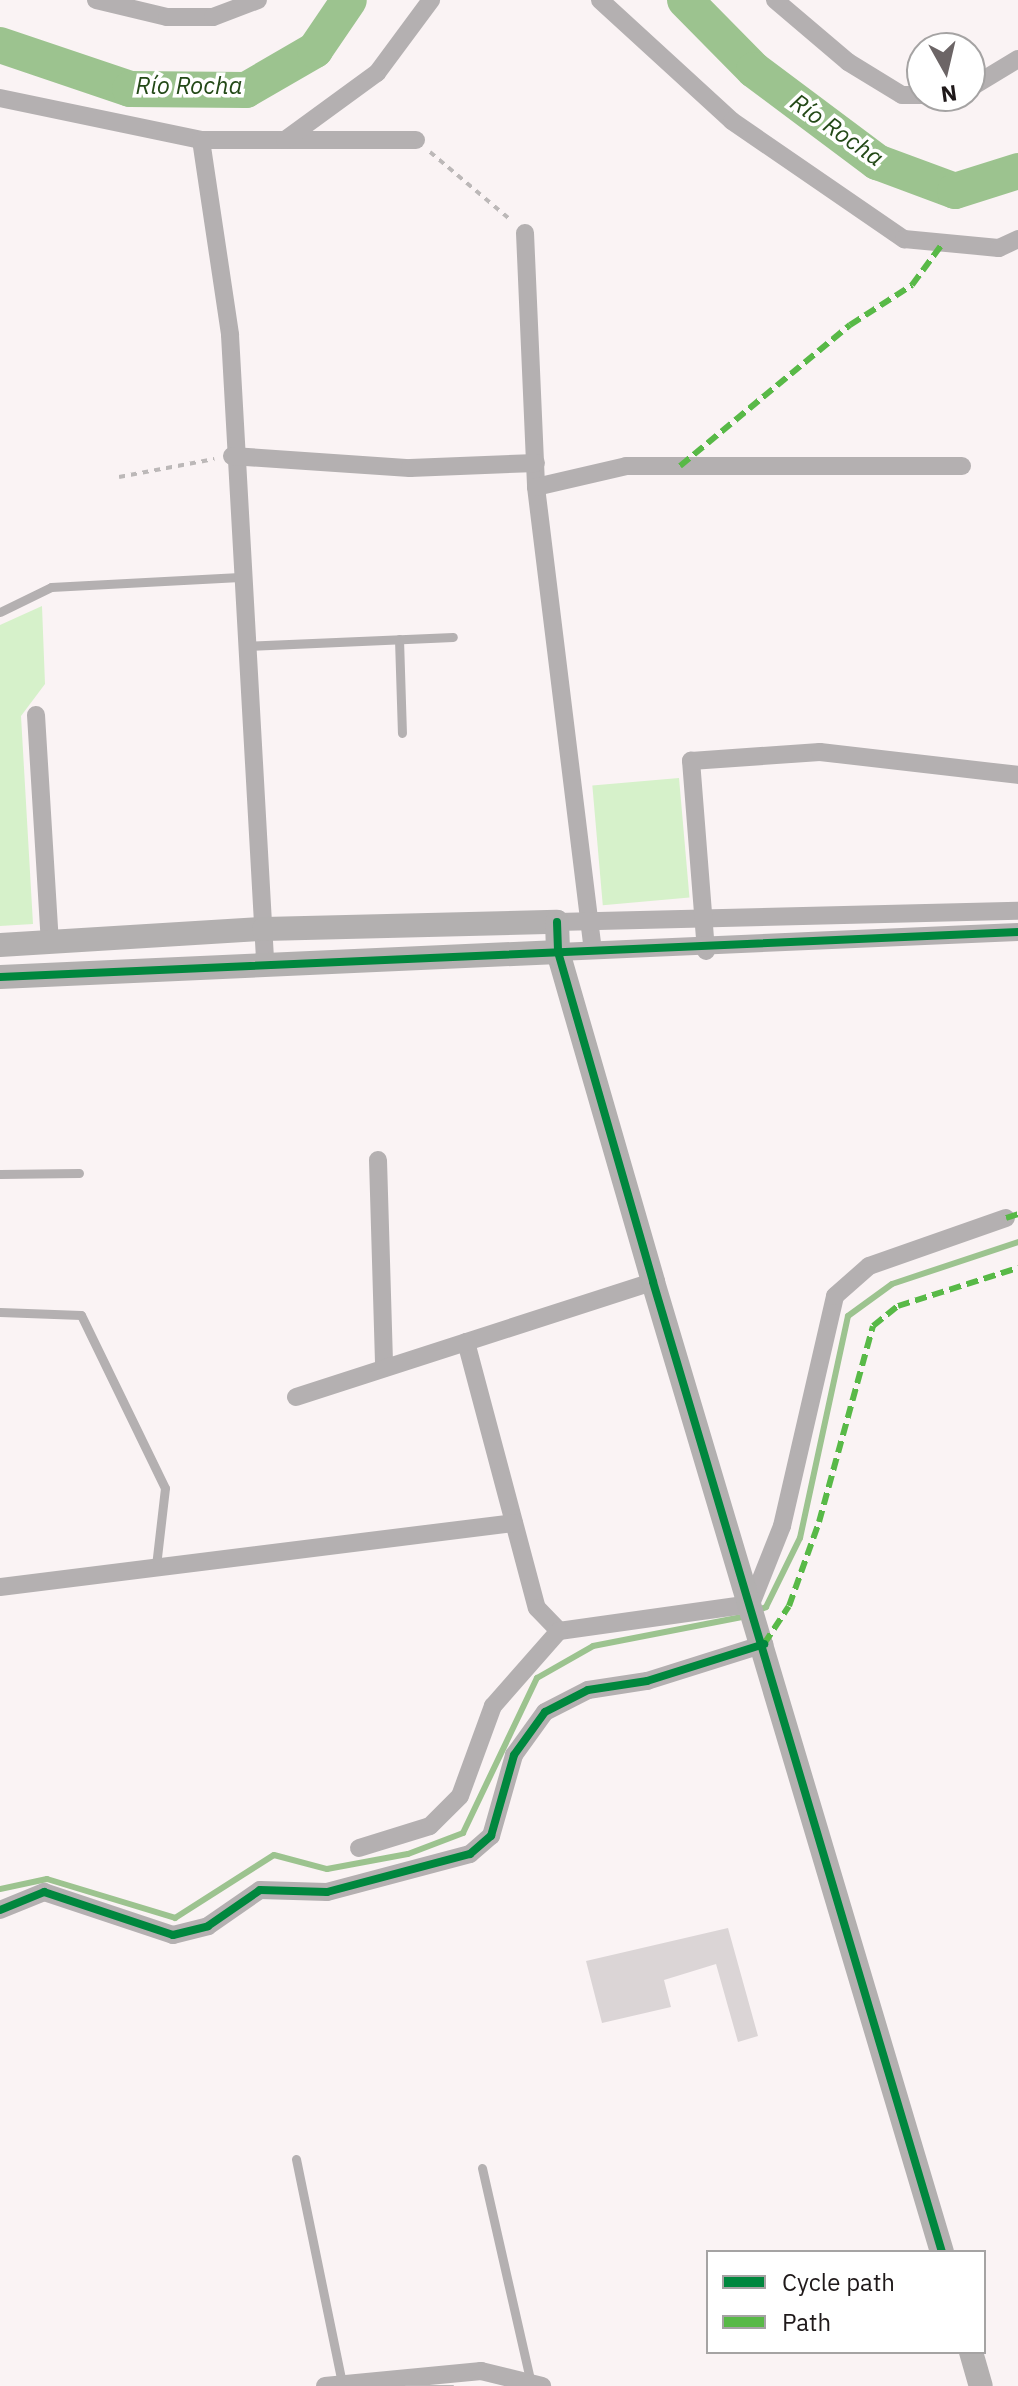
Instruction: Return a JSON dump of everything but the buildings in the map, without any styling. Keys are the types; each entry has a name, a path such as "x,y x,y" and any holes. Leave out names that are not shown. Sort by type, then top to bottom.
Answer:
{"street":[{"path":"96,0 182,17 213,17 258,0"},
{"path":"284,141 377,73 431,0"},
{"path":"600,0 732,121 904,239 999,248 1018,239"},
{"path":"775,0 848,62 906,95"},
{"path":"986,78 1018,59"},
{"path":"0,98 201,140 416,140"},
{"path":"201,140 230,335 232,456 265,960"},
{"path":"525,233 536,487 593,948"},
{"path":"232,456 410,468 536,463"},
{"path":"536,487 626,466 962,466"},
{"path":"36,715 50,942"},
{"path":"706,951 691,761 820,752 1018,775"},
{"path":"0,945 264,929 591,921 703,915 1018,911"},
{"path":"557,922 558,952 653,1282 941,2250"},
{"path":"0,977 265,960 558,952 593,948 706,951 1018,932"},
{"path":"378,1160 384,1368"},
{"path":"0,1910 44,1892 173,1935 208,1926 260,1890 327,1892 470,1854 491,1836 514,1755 545,1712 588,1690 647,1681 755,1619 782,1526 835,1296 869,1266 1006,1218"},
{"path":"296,1397 653,1282"},
{"path":"466,1342 537,1608 559,1631"},
{"path":"0,1587 514,1523"},
{"path":"359,1848 430,1826 460,1796 493,1706 559,1631 755,1619"},
{"path":"972,2354 981,2386"},
{"path":"333,2385 481,2371 536,2383"}],"lane":[{"path":"0,612 51,587 240,577"},
{"path":"244,646 453,637"},
{"path":"399,639 402,733"},
{"path":"0,1174 79,1173"},
{"path":"0,1312 81,1315 165,1488 156,1566"},
{"path":"296,2159 333,2385"},
{"path":"482,2168 536,2383"}],"path":[{"path":"416,140 525,233"},
{"path":"119,477 232,456"}],"green space":[{"path":"42,606 45,684 21,716 33,924 0,926 0,625"},
{"path":"679,778 689,898 603,905 592,786"}],"waterway":[{"name":"Río Rocha","path":"0,45 130,89 246,90 315,50 349,0"},
{"name":"Río Rocha","path":"685,0 754,70 877,162 955,191 1018,171"},
{"path":"757,1611 766,1607 800,1538 848,1316 892,1284 1018,1242"},
{"path":"0,1889 47,1879 175,1918 274,1855 327,1869 408,1854 463,1833 537,1678 593,1646 747,1616"}],"tram line":[{"path":"406,2386 453,2386"}],"marked path":[{"path":"680,466 850,325 912,285 943,243"},
{"path":"1006,1218 1018,1214"},
{"path":"764,1644 789,1606 819,1522 873,1326 898,1306 1018,1268"}],"cycle path":[{"path":"557,922 558,952 653,1282 941,2250"},
{"path":"0,977 1018,932"},
{"path":"0,1910 44,1892 173,1935 208,1926 260,1890 327,1892 470,1854 491,1836 514,1755 545,1712 588,1690 647,1681 764,1644"}]}
